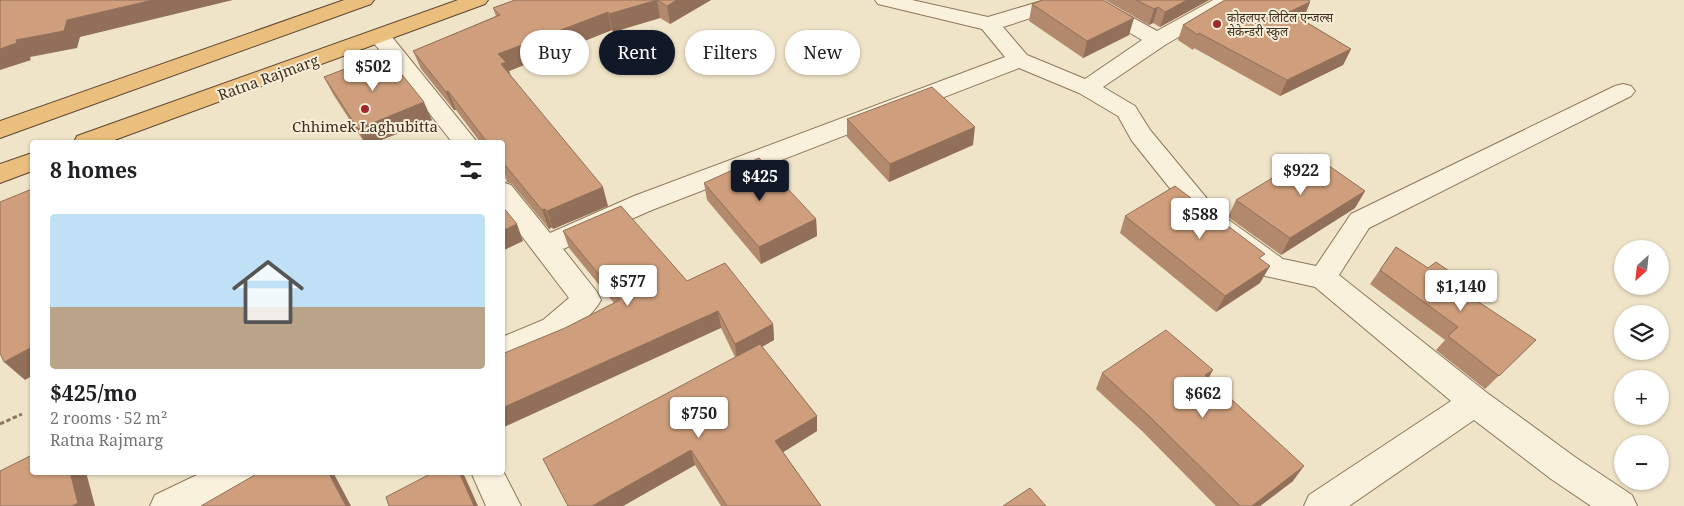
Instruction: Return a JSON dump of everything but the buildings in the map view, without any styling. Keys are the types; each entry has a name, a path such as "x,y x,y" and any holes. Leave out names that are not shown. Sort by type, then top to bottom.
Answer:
{"highway":[{"path":"0,130 364,0"},
{"name":"Ratna Rajmarg","path":"92,140 478,0"},
{"path":"0,174 30,163"}],"street":[{"path":"885,0 989,24 1067,0"},
{"path":"1086,0 1157,40"},
{"path":"1088,88 1157,40 1228,0"},
{"path":"989,24 1019,60 1088,88 1127,111 1141,135 1210,220 1275,268 1323,278 1475,402 1563,468 1620,506"},
{"path":"380,37 463,140"},
{"path":"545,246 643,202 788,149 1019,60"},
{"path":"1323,278 1360,221 1623,91"},
{"path":"505,195 587,300 553,328 505,350"},
{"path":"1321,506 1475,402"},
{"path":"168,506 233,475"},
{"path":"489,475 504,506"}],"path":[{"path":"0,424 22,414"}],"place":[{"name":"कोहलपुर लिटिल एन्जल्स सेकेन्डरी स्कुल","path":"1217,24"},
{"name":"Chhimek Laghubitta","path":"365,109"}]}
